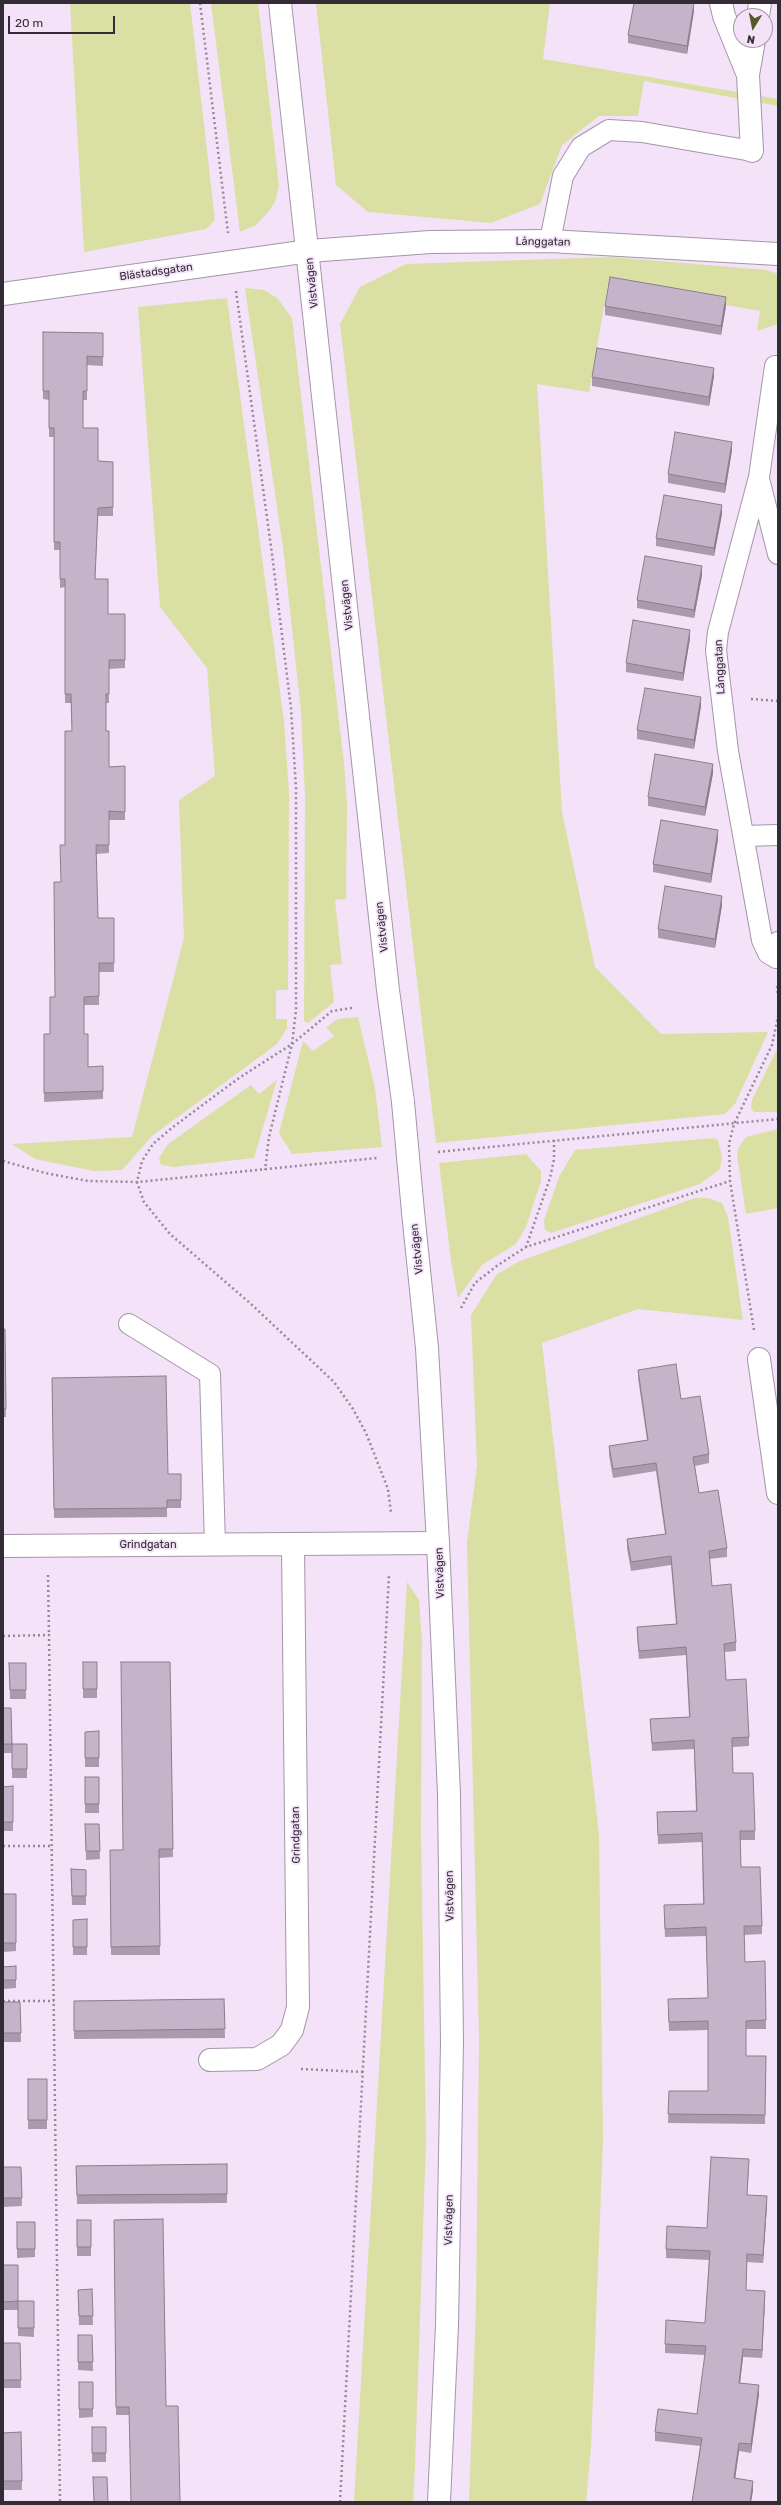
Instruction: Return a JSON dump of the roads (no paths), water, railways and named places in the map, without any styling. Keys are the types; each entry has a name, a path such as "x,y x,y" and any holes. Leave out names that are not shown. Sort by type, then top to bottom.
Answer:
{"main road":[{"name":"Vistvägen","path":"280,3 309,251 388,990 403,1102 427,1348 438,1543 449,1794 452,2042 447,2325 439,2502"},
{"path":"722,3 724,16 748,75"},
{"path":"752,151 748,75 753,48"},
{"name":"Långgatan","path":"309,251 430,242 550,241 778,254"},
{"name":"Blästadsgatan","path":"3,294 309,251"},
{"path":"759,1358 773,1418 778,1493"},
{"name":"Grindgatan","path":"3,1546 438,1543"},
{"name":"Grindgatan","path":"210,2060 257,2059 281,2045 292,2030 298,2007 293,1545"}],"lane":[{"path":"550,241 563,176 581,147 609,130 642,132 752,151"},
{"name":"Långgatan","path":"776,366 759,477 718,632 716,650 728,751 745,836 764,946 768,953 776,958 778,942"},
{"name":"Långgatan","path":"759,477 778,554"},
{"path":"745,836 778,835"},
{"path":"128,1324 210,1374 215,1545"}]}
